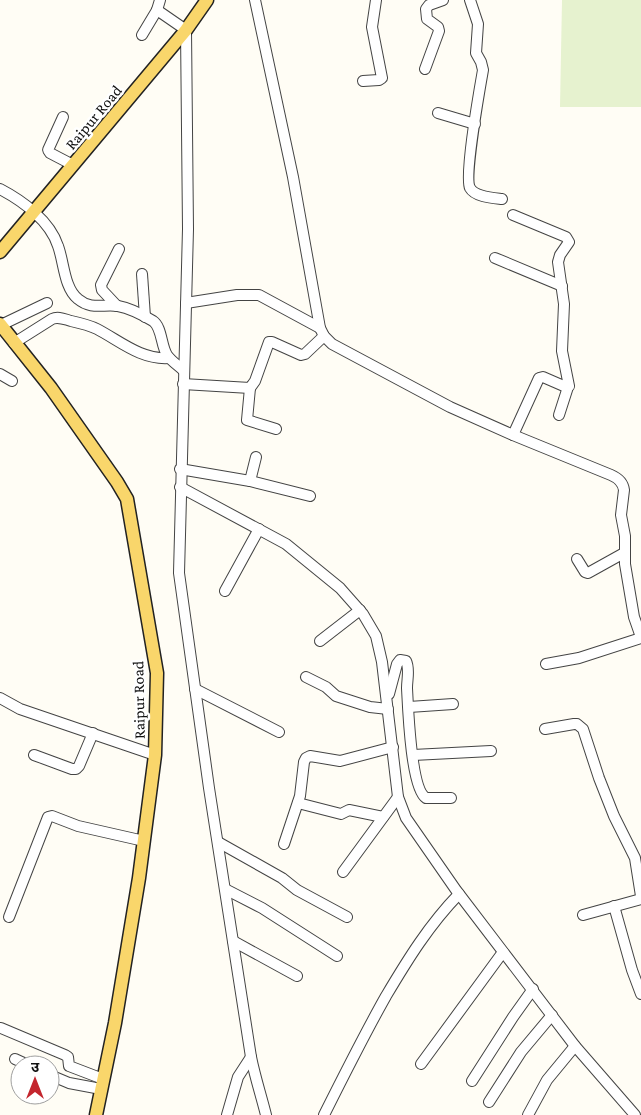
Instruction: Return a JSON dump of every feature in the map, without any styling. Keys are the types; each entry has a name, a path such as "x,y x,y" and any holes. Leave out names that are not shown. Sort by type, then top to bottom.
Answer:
{"main road":[{"name":"Raipur Road","path":"0,252 200,13 207,0"},
{"name":"Raipur Road","path":"0,325 74,421 127,499 157,672 155,755 144,841 115,1023 96,1115"}],"street":[{"path":"255,0 293,177 322,332 305,354 301,355 269,342 255,381 250,388 247,420 276,429"},
{"path":"363,81 379,80 382,78 372,30 376,0"},
{"path":"425,69 439,31 438,27 427,19 426,9 429,5 443,0"},
{"path":"470,0 478,21 476,53 483,70 468,178 469,186 474,192 502,199"},
{"path":"142,35 159,5 186,30 188,229 180,468 179,573 225,889 255,1077 254,1093 259,1115"},
{"path":"438,113 475,124"},
{"path":"63,117 48,146 48,150 50,153 73,165"},
{"path":"0,189 20,202 48,227 54,237 70,288 77,299 91,306 117,306 145,317 157,325 163,347 169,358 184,371"},
{"path":"514,215 568,238 569,244 560,255 558,262 564,304 562,351 569,383 559,416"},
{"path":"117,306 102,290 101,285 119,249"},
{"path":"495,258 562,286"},
{"path":"142,274 145,317"},
{"path":"186,302 237,295 259,295 322,332 332,344 450,408 619,480 624,490 621,515 625,536 624,552 632,605 641,637 579,658 546,664"},
{"path":"0,325 47,303"},
{"path":"14,343 52,319 58,318 91,326 118,343 138,352 153,357 169,358"},
{"path":"0,374 12,381"},
{"path":"513,435 539,378 543,377 568,387"},
{"path":"183,384 250,388"},
{"path":"250,482 256,457"},
{"path":"180,468 310,496"},
{"path":"180,487 259,529 301,554 340,588 360,610 376,636 382,662 400,808 459,894 503,952 575,1046 635,1115"},
{"path":"225,591 259,529"},
{"path":"577,559 585,572 588,573 624,552"},
{"path":"320,641 360,610"},
{"path":"388,704 397,664 400,660 404,660 408,665 407,686 413,755 420,792 423,797 451,798"},
{"path":"306,677 324,686 336,696 363,705 388,704"},
{"path":"195,689 279,732"},
{"path":"0,698 20,709 155,755"},
{"path":"409,707 453,704"},
{"path":"545,729 577,724 583,730 611,808 635,858 641,897 583,915"},
{"path":"34,755 72,770 76,769 93,733"},
{"path":"284,844 298,803 304,762 308,756 340,761 393,747"},
{"path":"413,755 490,751"},
{"path":"343,872 398,797"},
{"path":"298,803 341,814 349,810 383,817"},
{"path":"9,917 48,817 52,816 78,826 144,841"},
{"path":"218,842 347,918"},
{"path":"225,889 262,908 337,956"},
{"path":"324,1115 366,1031 405,964 436,918 459,894"},
{"path":"614,906 632,970 641,994"},
{"path":"233,941 297,976"},
{"path":"421,1064 503,952"},
{"path":"472,1081 512,1017 533,989"},
{"path":"489,1102 520,1052 552,1015"},
{"path":"1,1028 66,1054 69,1066 102,1084"},
{"path":"528,1115 547,1080 575,1046"},
{"path":"227,1115 238,1077 252,1057"},
{"path":"255,1077 259,1084 266,1115"},
{"path":"60,1080 69,1084 102,1084"}],"green space":[{"path":"562,0 641,0 641,107 560,107"}]}
